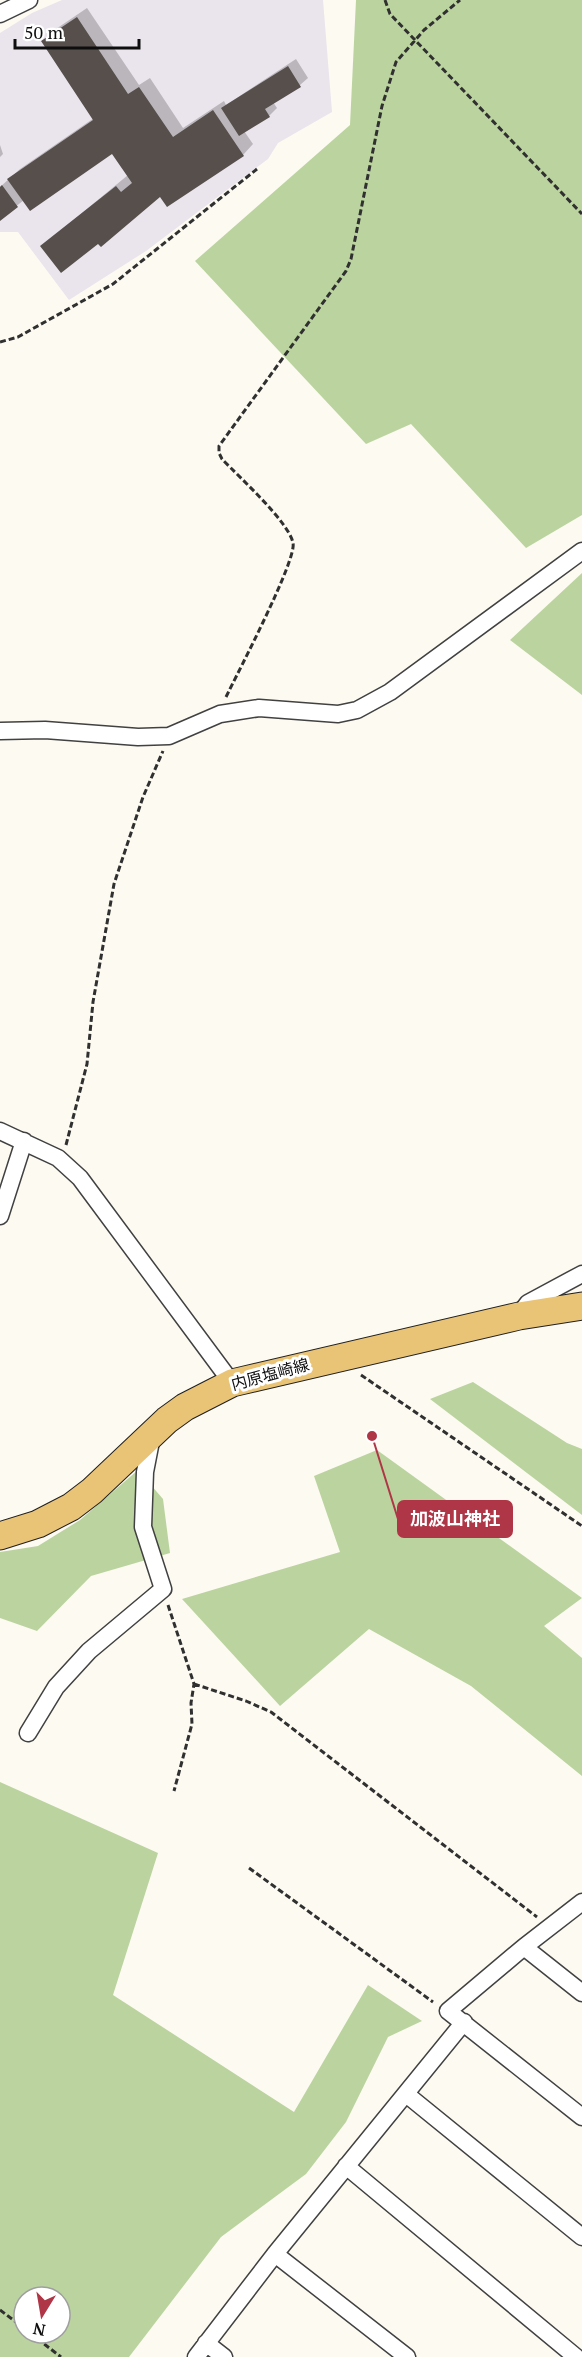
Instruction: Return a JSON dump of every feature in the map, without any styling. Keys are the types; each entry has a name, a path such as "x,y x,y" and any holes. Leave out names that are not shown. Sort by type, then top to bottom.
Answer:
{"main road":[{"name":"内原塩崎線","path":"0,1536 38,1524 71,1507 92,1491 152,1433 185,1407 232,1383 335,1357 519,1316 582,1306"}],"street":[{"path":"0,14 29,0"},
{"path":"0,730 45,730 138,737 169,736 220,714 259,708 323,714 357,710 390,692 568,564 582,551"},
{"path":"0,1131 58,1158 80,1178 232,1383"},
{"path":"0,1216 24,1141"},
{"path":"519,1316 528,1303 582,1274"},
{"path":"28,1733 56,1687 89,1651 163,1589 143,1527 145,1472 152,1433"},
{"path":"582,1902 549,1926 448,2011 582,2117"},
{"path":"524,1947 582,1993"},
{"path":"196,2357 275,2254 464,2022"},
{"path":"406,2094 582,2237"},
{"path":"346,2166 576,2357"},
{"path":"275,2254 407,2357"},
{"path":"206,2343 224,2357"}],"path":[{"path":"385,0 390,14 582,214"},
{"path":"220,714 287,569 294,544 280,521 222,459 219,446 346,271 351,260 388,81 396,62 415,39 460,0"},
{"path":"0,342 18,337 113,284 258,169"},
{"path":"58,1158 68,1142 87,1064 93,1002 114,884 143,797 169,736"},
{"path":"335,1357 582,1526"},
{"path":"163,1589 194,1684 191,1703 192,1724 174,1791"},
{"path":"194,1684 271,1712 549,1926"},
{"path":"249,1868 433,2002"},
{"path":"46,2345 61,2357"}],"shaded area":[{"path":"62,0 323,0 332,112 278,143 268,159 146,251 69,300 18,232 0,232 0,33 32,13"}],"green space":[{"path":"356,0 582,0 582,515 526,548 411,424 366,444 195,261 350,125"},
{"path":"582,573 582,695 510,640"},
{"path":"473,1382 567,1443 582,1449 582,1515 430,1399"},
{"path":"377,1450 582,1598 544,1626 582,1658 582,1776 471,1686 369,1629 280,1706 182,1599 340,1552 314,1476"},
{"path":"138,1470 163,1499 170,1553 91,1576 37,1631 0,1618 0,1552 38,1546 80,1520"},
{"path":"0,1782 158,1853 113,1995 294,2112 368,1985 422,2021 388,2037 346,2122 306,2174 221,2237 129,2357 0,2357"}],"building":[{"path":"77,17 128,94 139,87 173,137 213,110 244,156 167,207 160,197 101,247 98,244 61,273 40,246 116,186 121,192 132,183 112,154 30,211 7,179 93,120 41,41"},
{"path":"288,66 301,87 265,109 270,117 239,136 221,108"},
{"path":"2,185 18,207 0,221 0,187"}],"place":[{"name":"加波山神社","path":"372,1436"}]}
